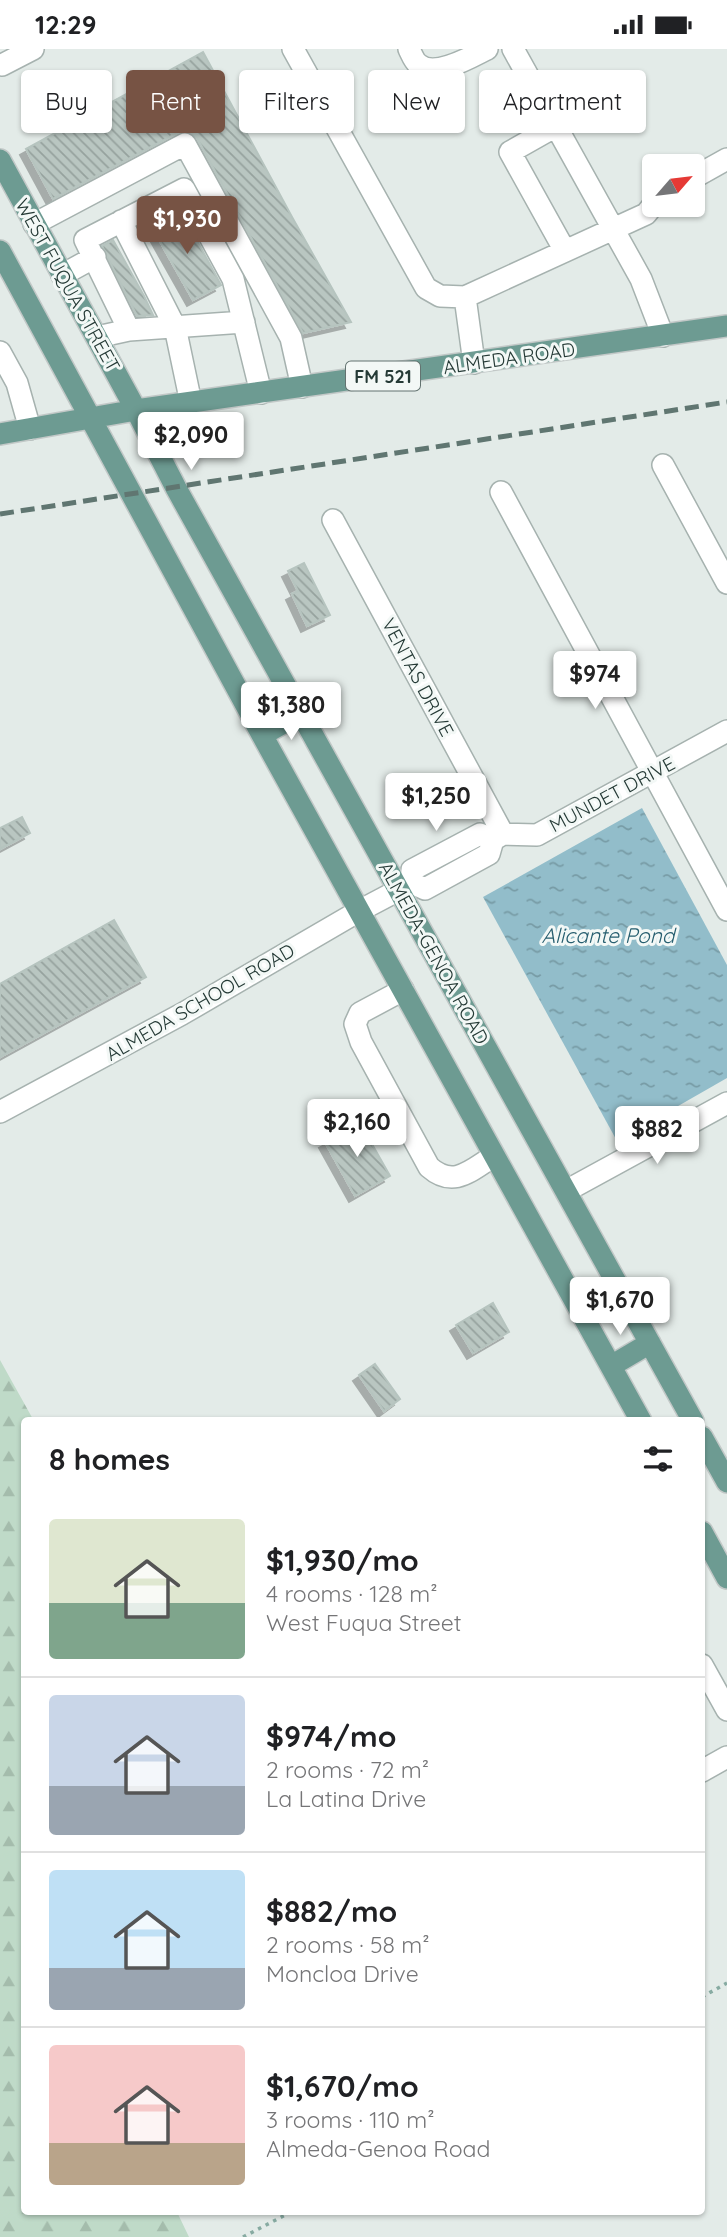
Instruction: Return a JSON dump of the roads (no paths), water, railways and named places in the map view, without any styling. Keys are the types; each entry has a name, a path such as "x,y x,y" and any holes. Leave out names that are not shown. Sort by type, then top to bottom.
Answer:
{"main road":[{"name":"WEST FUQUA STREET","path":"0,160 136,410"},
{"path":"0,251 262,735 639,1417"},
{"name":"ALMEDA ROAD","path":"0,434 136,410 727,326"},
{"name":"ALMEDA-GENOA ROAD","path":"136,410 176,488 301,713 406,886 566,1191 691,1417"},
{"path":"262,735 301,713"},
{"path":"611,1366 650,1343"},
{"path":"705,1442 727,1482"},
{"path":"705,1538 727,1578"}],"street":[{"path":"2,65 33,49"},
{"path":"293,49 426,288 440,296 465,297 642,215"},
{"path":"409,49 417,64 430,70 454,65 487,49"},
{"path":"513,49 525,70"},
{"path":"544,133 510,152 565,251"},
{"path":"560,133 640,279 663,336"},
{"path":"34,224 185,144 291,338 302,387"},
{"path":"705,171 727,159"},
{"path":"129,330 85,240 184,189 233,278 261,393"},
{"path":"121,222 175,327 191,403"},
{"path":"62,275 95,257"},
{"path":"465,297 474,363"},
{"path":"97,337 129,330 244,322"},
{"path":"1,356 17,383 30,429"},
{"path":"663,465 720,553 727,583"},
{"path":"501,492 727,910"},
{"name":"VENTAS DRIVE","path":"333,520 498,837"},
{"name":"MUNDET DRIVE","path":"406,886 412,870 480,834 498,837 537,835 727,731"},
{"path":"406,886 425,889 489,854 498,837"},
{"path":"444,852 455,872"},
{"name":"ALMEDA SCHOOL ROAD","path":"0,1112 182,1014 406,886"},
{"path":"403,990 360,1013 355,1024 361,1042 429,1167 438,1175 460,1177 495,1156"},
{"path":"566,1191 727,1103"},
{"path":"705,1670 727,1710"},
{"path":"705,1769 727,1757"}],"water":[{"name":"Alicante Pond","path":"642,808 727,965 727,1078 617,1141 483,897"}],"railway":[{"path":"0,514 727,402"}]}
